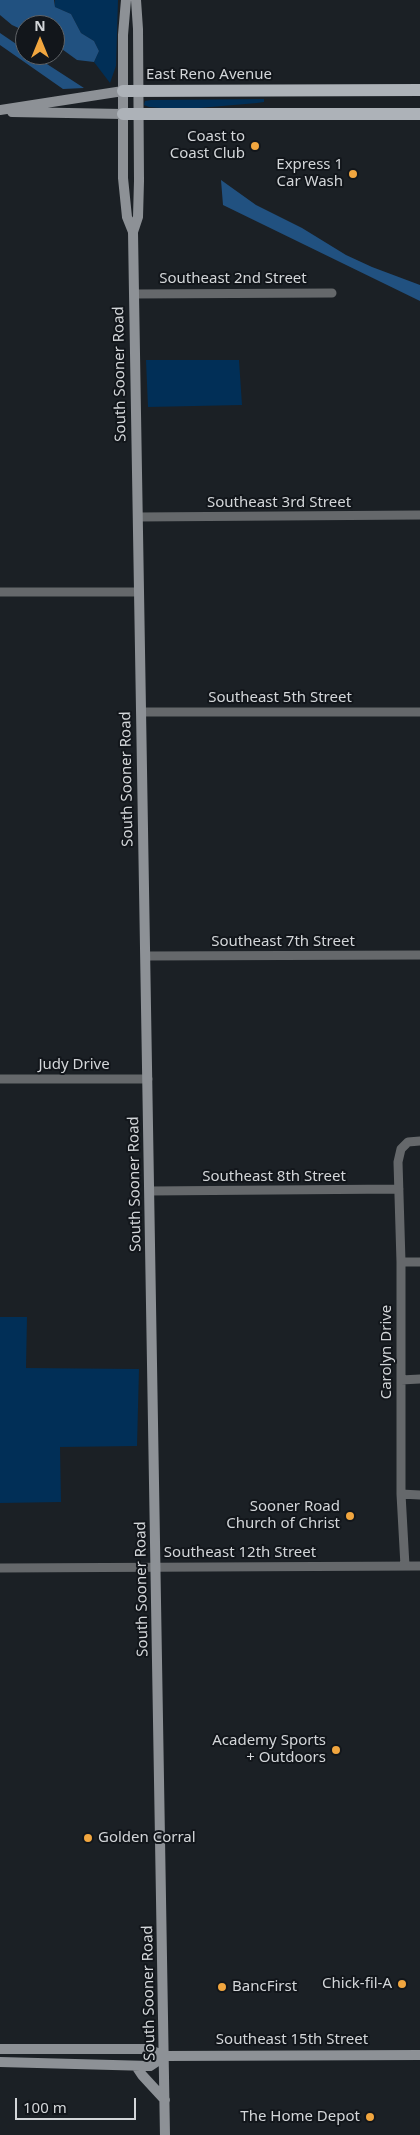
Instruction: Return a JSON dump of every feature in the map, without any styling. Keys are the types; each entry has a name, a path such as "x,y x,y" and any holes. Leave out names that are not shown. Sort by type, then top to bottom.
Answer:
{"main road":[{"name":"South Sooner Road","path":"126,0 122,35 125,201 127,217 133,232"},
{"name":"South Sooner Road","path":"136,0 139,91 138,212 133,232 165,2135"},
{"name":"East Reno Avenue","path":"0,111 123,91 420,90"},
{"path":"273,91 280,113"},
{"name":"East Reno Avenue","path":"0,111 45,114 420,114"},
{"name":"Southeast 15th Street","path":"0,2049 148,2049 165,2056 420,2054"},
{"name":"Southeast 15th Street","path":"0,2062 150,2066 165,2056"},
{"path":"136,2066 142,2076 165,2100"}],"street":[{"name":"Southeast 2nd Street","path":"134,294 332,292"},
{"name":"Southeast 3rd Street","path":"138,518 420,515"},
{"path":"0,592 139,592"},
{"name":"Southeast 5th Street","path":"141,712 420,712"},
{"name":"Southeast 7th Street","path":"146,956 420,955"},
{"name":"Judy Drive","path":"0,1079 148,1079"},
{"name":"Carolyn Drive","path":"405,1566 401,1494 401,1262 398,1162 401,1149 408,1142 420,1141"},
{"name":"Southeast 8th Street","path":"150,1191 399,1189"},
{"path":"401,1262 420,1262"},
{"path":"401,1380 420,1380"},
{"path":"401,1494 420,1494"},
{"name":"Southeast 12th Street","path":"0,1568 420,1566"}],"shaded area":[{"path":"0,0 54,0 55,7 71,14 81,33 94,41 99,51 94,62 77,60 65,51 65,15 15,15 15,26 0,15"},
{"path":"55,0 118,0 116,66 110,83 94,62 99,51 94,41 81,33 71,14 55,7"},
{"path":"0,33 15,43 15,55 0,45"},
{"path":"29,65 48,65 84,88 63,89"},
{"path":"264,99 264,102 257,103 199,108 161,108 144,105 145,101 151,100"},
{"path":"221,180 256,205 302,228 346,255 420,285 420,301 223,205"},
{"path":"146,360 239,360 242,405 148,407"},
{"path":"0,1317 27,1317 26,1368 139,1369 137,1446 60,1447 61,1502 0,1503"}],"place":[{"name":"Coast to Coast Club","path":"255,146"},
{"name":"Express 1 Car Wash","path":"353,174"},
{"name":"Sooner Road Church of Christ","path":"350,1516"},
{"name":"Academy Sports + Outdoors","path":"336,1750"},
{"name":"Golden Corral","path":"88,1838"},
{"name":"Chick-fil-A","path":"402,1984"},
{"name":"BancFirst","path":"222,1987"},
{"name":"The Home Depot","path":"370,2117"}]}
